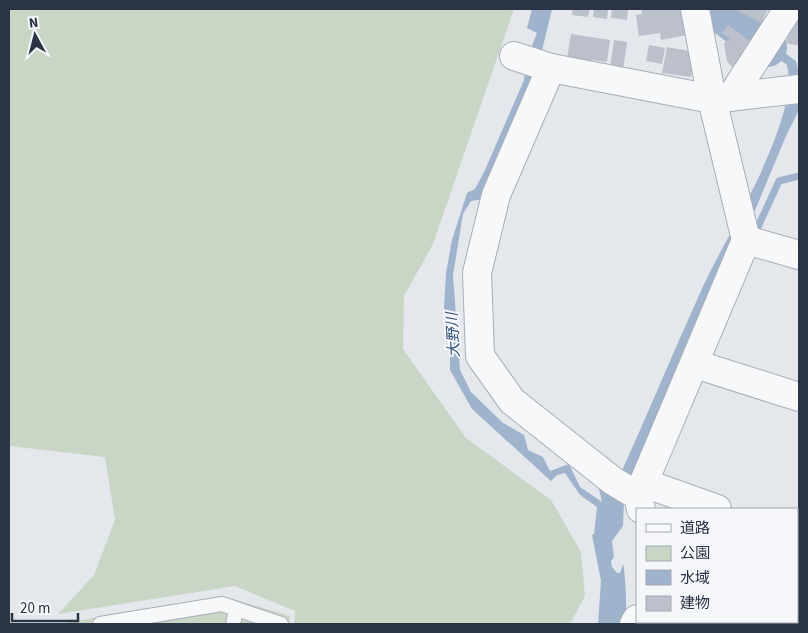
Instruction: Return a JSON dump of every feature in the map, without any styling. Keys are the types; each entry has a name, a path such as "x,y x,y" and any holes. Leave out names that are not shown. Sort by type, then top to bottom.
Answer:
{"street":[{"path":"634,492 695,364 746,240 737,208 722,98 695,9"},
{"path":"722,98 767,42 788,9"},
{"path":"514,56 551,68 722,98 793,90"},
{"path":"551,68 496,195 477,273 480,356 512,401 634,492 712,508"},
{"path":"746,240 799,255"},
{"path":"695,364 799,397"}],"lane":[{"path":"100,624 117,623 222,604 281,624"},
{"path":"233,624 236,610"}],"green space":[{"path":"9,9 514,9 433,244 404,296 403,349 466,438 551,500 581,552 585,596 570,624 294,624 295,611 235,586 58,614 94,575 115,520 105,457 9,446"},
{"path":"223,596 290,616 289,624 59,624"}],"water":[{"name":"大野川","path":"532,9 552,9 540,59 485,199 471,201 463,214 453,275 460,370 471,392 503,423 524,435 528,450 543,457 550,471 569,464 580,487 602,502 597,481 620,475 701,291 758,179 783,116 788,88 787,65 722,17 723,9 796,61 799,74 799,110 756,208 723,266 624,502 623,526 612,541 614,557 611,561 612,567 617,573 620,573 623,564 624,567 626,614 621,624 598,624 601,581 592,535 594,534 597,507 580,495 565,473 557,475 551,481 472,409 450,370 450,347 444,307 446,273 452,240 467,193 475,189 485,170 524,80 526,61 537,33 527,28"}],"building":[{"path":"573,9 590,9 588,17 572,15"},
{"path":"594,9 608,9 607,19 593,17"},
{"path":"612,9 628,9 627,20 611,18"},
{"path":"641,9 683,9 688,35 661,40 660,33 639,36 636,15 642,14"},
{"path":"734,9 768,9 761,23"},
{"path":"794,16 799,17 799,46 786,43"},
{"path":"728,25 751,42 732,67 727,61 724,43 730,39 722,33"},
{"path":"571,34 610,40 607,62 591,60 589,68 566,65"},
{"path":"614,40 627,42 623,70 610,68"},
{"path":"649,45 665,48 662,64 646,61"},
{"path":"667,47 695,52 691,77 662,73"},
{"path":"685,623 723,623 723,624"}],"waterway":[{"path":"716,9 767,47"},
{"path":"757,229 779,181 799,176"}]}
